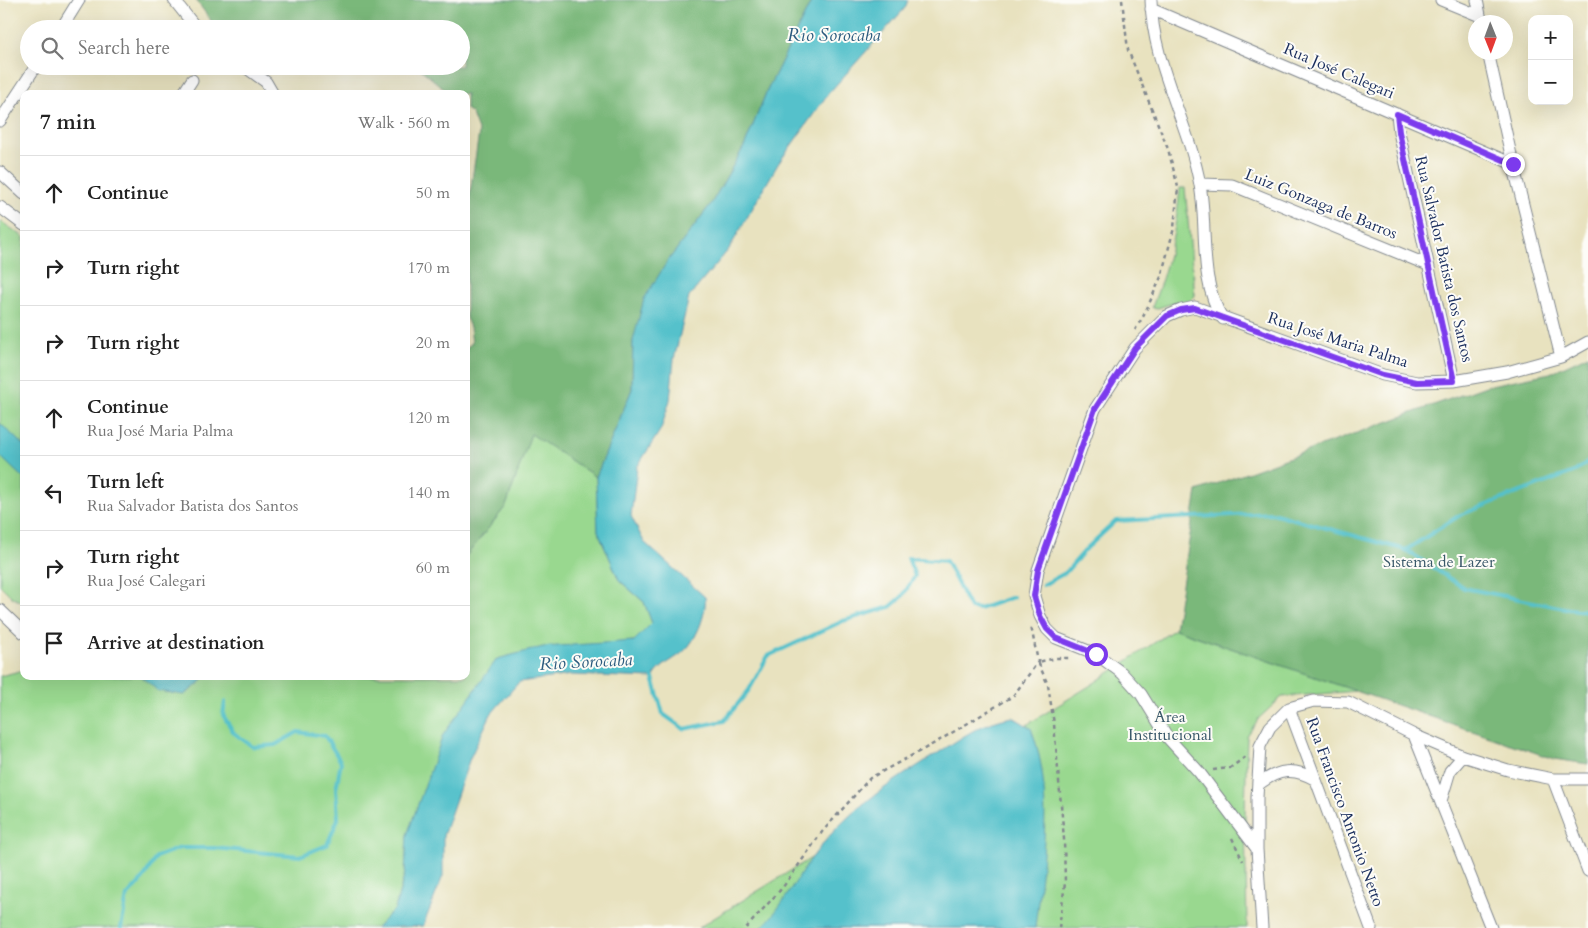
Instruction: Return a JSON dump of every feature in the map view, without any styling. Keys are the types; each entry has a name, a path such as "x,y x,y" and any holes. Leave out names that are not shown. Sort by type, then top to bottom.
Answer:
{"street":[{"path":"67,20 80,0"},
{"path":"174,0 190,20"},
{"path":"1441,0 1473,15"},
{"path":"1477,0 1480,15"},
{"path":"1151,4 1157,41 1200,184 1210,288 1214,305 1223,319"},
{"name":"Rua José Calegari","path":"1151,4 1513,164"},
{"path":"1490,60 1513,164 1561,357"},
{"path":"20,90 30,75"},
{"path":"256,75 266,82 270,90"},
{"path":"186,90 192,80"},
{"path":"0,121 20,90"},
{"name":"Rua Salvador Batista dos Santos","path":"1397,114 1399,132 1454,381"},
{"path":"0,172 20,190"},
{"name":"Luiz Gonzaga de Barros","path":"1200,184 1232,185 1428,265"},
{"path":"0,207 20,222"},
{"name":"Rua José Maria Palma","path":"1257,849 1199,772 1168,738 1141,694 1122,673 1096,654 1056,638 1047,629 1040,616 1034,596 1038,570 1095,409 1135,348 1167,316 1181,310 1195,308 1383,375 1417,382 1454,381 1507,372 1561,357 1588,342"},
{"path":"0,610 20,629"},
{"path":"1262,928 1257,849 1260,746 1270,727 1289,708 1314,701 1348,702 1414,735 1463,756 1508,770 1554,779 1588,780"},
{"name":"Rua Francisco Antonio Netto","path":"1289,708 1371,928"},
{"path":"1414,735 1491,928"},
{"path":"1441,801 1450,772 1463,756"},
{"path":"1258,785 1269,776 1287,772 1302,772 1316,780"},
{"path":"1554,779 1588,871"}],"path":[{"path":"1122,0 1128,50 1168,149 1178,187 1174,228 1161,277 1144,315 1134,331"},
{"path":"1030,620 1038,662 1048,684 1054,724 1064,839 1065,883 1059,928"},
{"path":"746,928 783,887 822,832 870,778 936,743 1013,696 1038,662 1056,658 1078,658"},
{"path":"1199,772 1230,768 1260,746"},
{"path":"1231,836 1244,861"}],"green space":[{"path":"196,0 812,0 766,93 745,145 711,204 667,262 633,341 632,389 596,477 531,434 506,506 470,551 470,345 472,343 470,327 470,193 479,133 470,112 470,90 445,90 428,75 470,75 470,20 210,20"},
{"path":"1180,188 1185,188 1195,296 1188,303 1173,303 1155,309 1152,307 1163,277 1170,248"},
{"path":"0,221 20,234 20,601 13,598 0,585"},
{"name":"Sistema de Lazer","path":"1588,355 1588,764 1554,759 1175,629 1197,491 1486,386 1550,373"},
{"path":"531,433 596,477 598,531 619,580 644,602 652,623 634,641 497,659 407,835 405,873 395,909 376,928 0,928 0,676 20,671 20,680 470,680 470,551 506,506"},
{"name":"Área Institucional","path":"1175,629 1357,691 1282,697 1259,718 1247,736 1245,815 1247,928 698,928 1091,685"}],"water":[{"name":"Rio Sorocaba","path":"812,0 908,0 905,8 828,94 778,164 729,249 689,297 674,359 670,400 661,429 637,467 631,516 644,542 705,597 705,609 698,630 688,647 661,668 653,678 571,675 519,682 491,714 470,758 443,836 443,876 423,926 376,928 395,909 405,873 407,835 443,735 497,659 543,647 634,641 652,623 644,602 619,580 598,531 596,477 632,389 633,341 644,299 667,262 711,204 745,145 766,93"},
{"path":"0,423 20,442 20,475 0,456"},
{"path":"146,680 202,680 184,695 158,691"},
{"path":"1013,717 1031,728 1043,777 1045,827 1035,928 761,928 784,901 817,851 858,808 905,774 965,735 992,722"}],"waterway":[{"path":"1043,585 1065,573 1088,547 1116,521 1272,513 1406,550 1460,515 1576,471 1588,461"},
{"path":"1406,550 1464,588 1588,611"},
{"path":"653,678 663,714 684,729 724,721 749,690 768,656 843,621 890,607 902,597 915,576 908,558 946,561 970,608 979,609 1013,597"},
{"path":"121,928 127,896 143,879 156,857 180,848 214,848 300,856 327,845 338,819 336,789 341,762 325,736 298,732 275,745 253,747 234,733 223,715 225,702"}],"route":[{"path":"1096,654 1056,638 1047,629 1040,616 1034,596 1038,570 1095,409 1135,348 1167,316 1181,310 1195,308 1383,375 1417,382 1454,381 1399,132 1397,114 1513,164"}]}
